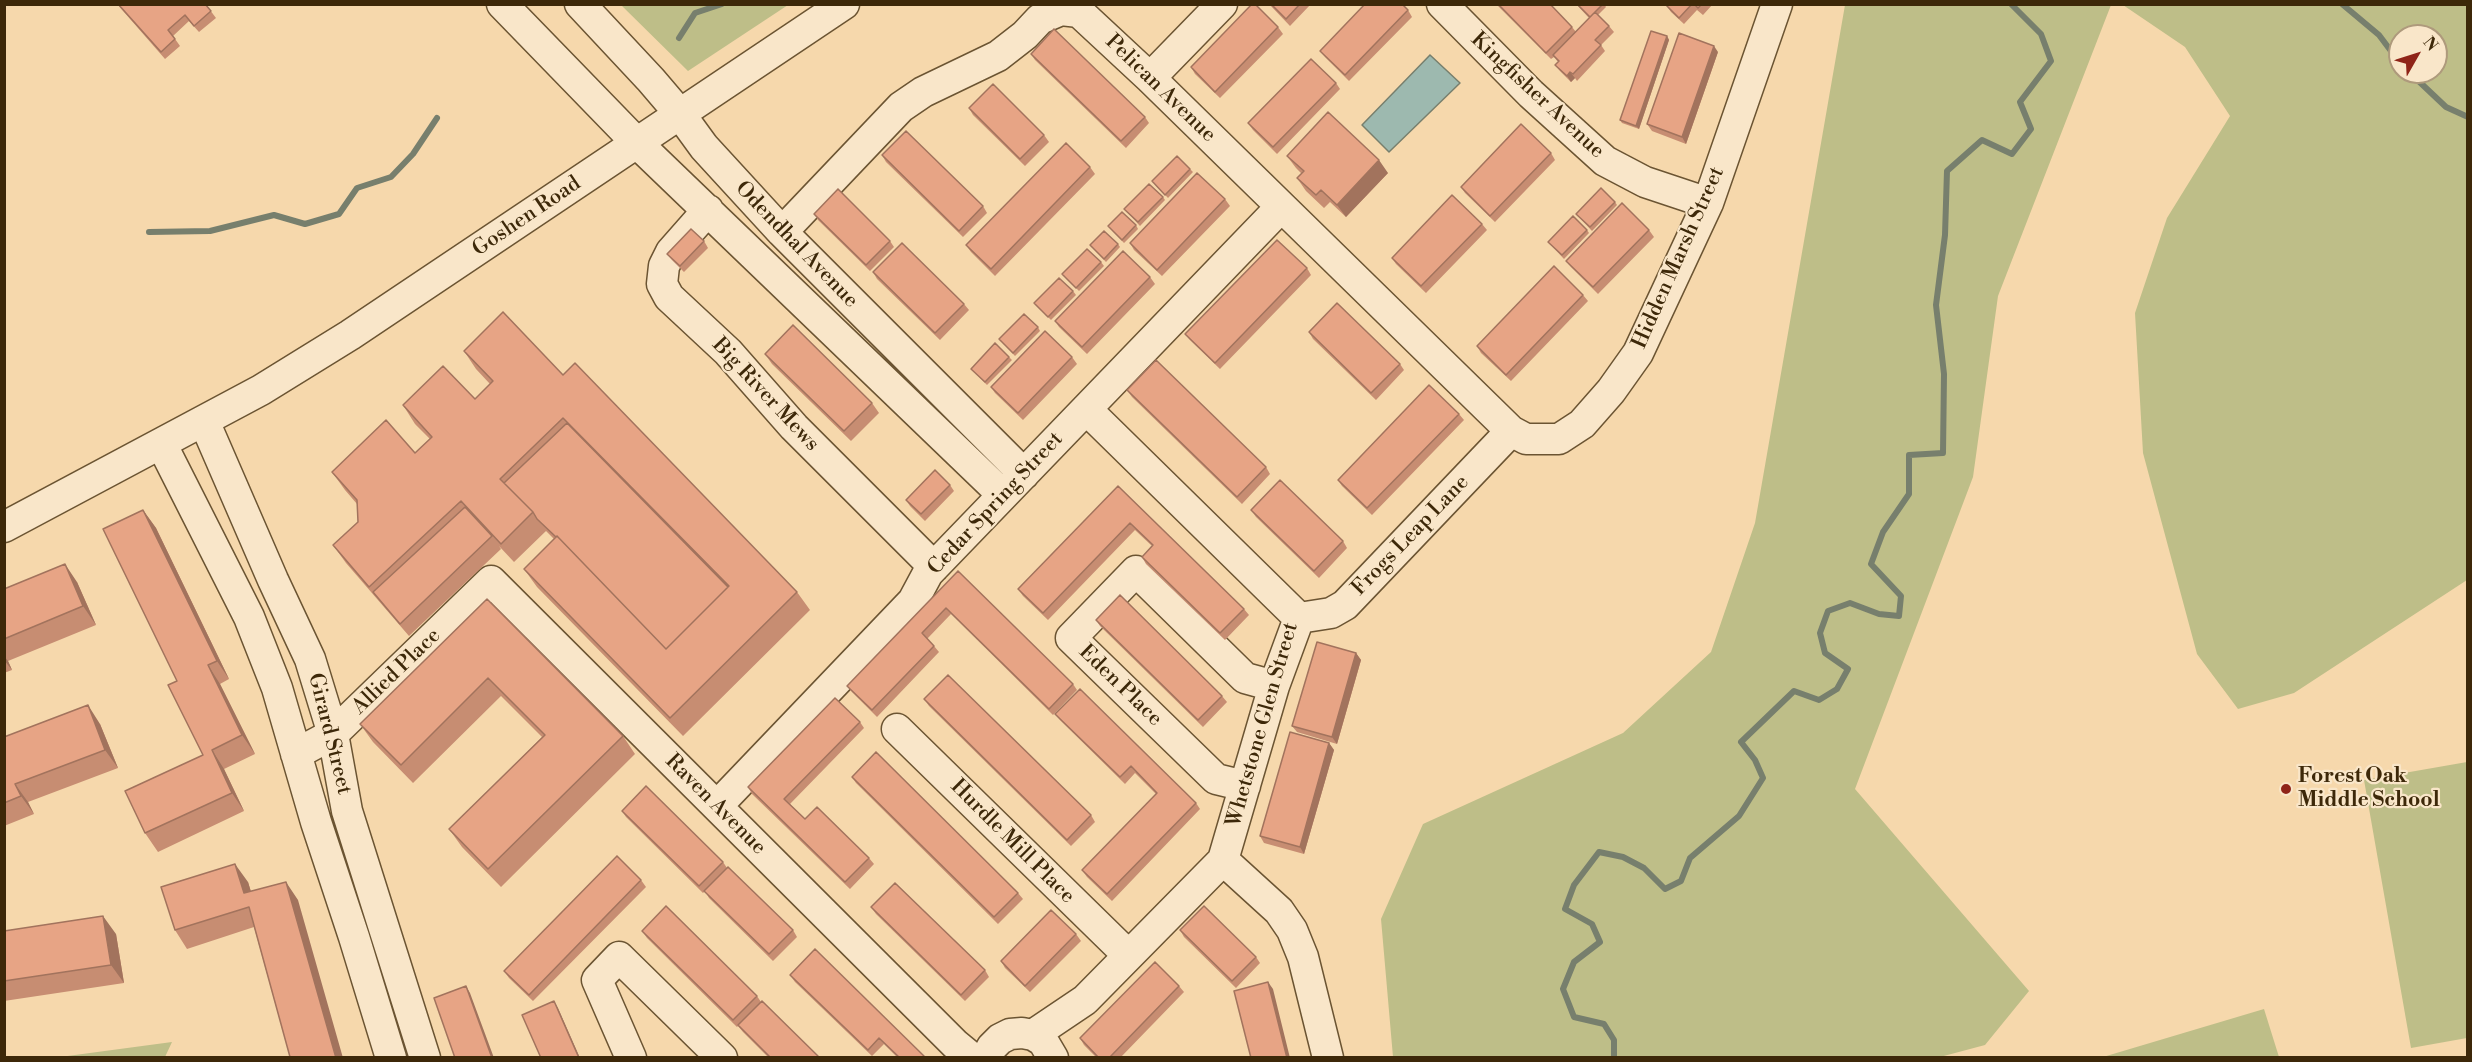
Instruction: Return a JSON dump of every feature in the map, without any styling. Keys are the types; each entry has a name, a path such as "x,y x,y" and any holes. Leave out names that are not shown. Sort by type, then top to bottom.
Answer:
{"street":[{"path":"502,4 637,143"},
{"name":"Odendhal Avenue","path":"580,4 680,114 704,147 1014,484"},
{"name":"Goshen Road","path":"4,527 162,445 261,390 350,335 844,4"},
{"path":"1150,78 1222,4"},
{"name":"Kingfisher Avenue","path":"1442,4 1531,94 1605,161 1646,182 1708,203"},
{"name":"Hidden Marsh Street","path":"1511,431 1526,439 1559,439 1582,424 1611,391 1638,353 1708,203 1777,4"},
{"name":"Pelican Avenue","path":"782,232 901,107 923,92 998,56 1025,35 1040,19 1061,10 1079,12 1150,78 1511,431"},
{"name":"Odendhal Avenue","path":"637,143 708,210 1014,484"},
{"name":"Cedar Spring Street","path":"717,806 913,601 928,573 1281,207"},
{"name":"Big River Mews","path":"708,210 671,252 664,266 662,284 669,297 728,352 794,427 934,567"},
{"name":"Whetstone Glen Street","path":"1033,1035 1085,1000 1223,860 1274,686 1299,618 1086,409"},
{"name":"Girard Street","path":"204,421 310,659 333,734 347,811 425,1058"},
{"name":"Frogs Leap Lane","path":"1299,618 1332,613 1345,605 1511,431"},
{"name":"Girard Street","path":"162,445 249,617 277,688 391,1058"},
{"name":"Eden Place","path":"1245,786 1216,779 1071,638 1136,571 1245,678 1274,686"},
{"name":"Allied Place","path":"296,754 333,734 491,581"},
{"name":"Raven Avenue","path":"491,581 940,1029 972,1058"},
{"name":"Hurdle Mill Place","path":"897,729 1128,955"},
{"path":"1223,860 1279,912 1292,930 1303,957 1328,1058"},
{"path":"631,1058 597,980 619,957 722,1058"},
{"name":"Whetstone Glen Street","path":"1055,1058 1085,1000"},
{"path":"940,1029 970,1037 993,1048 1010,1034 1033,1035 1043,1041 1055,1058"}],"green space":[{"path":"621,5 788,5 688,71"},
{"path":"1845,5 2111,5 1998,296 1973,477 1855,789 2029,991 1985,1045 1940,1057 1393,1057 1381,919 1423,824 1623,733 1711,652 1755,523"},
{"path":"2123,5 2467,5 2467,580 2294,693 2238,709 2197,654 2143,453 2135,313 2167,218 2230,116 2185,47"},
{"path":"2467,762 2467,1038 2411,1048 2364,780"},
{"path":"2264,1009 2279,1057 2103,1057"},
{"path":"172,1042 165,1057 60,1057"}],"water":[{"path":"1430,55 1460,83 1389,152 1362,125"}],"building":[{"path":"118,4 205,4 211,11 194,26 185,15 168,30 175,39 161,52"},
{"path":"1252,4 1255,4 1278,27 1215,92 1191,67"},
{"path":"1271,4 1300,4 1286,19"},
{"path":"1365,4 1402,4 1408,10 1345,75 1320,51"},
{"path":"1498,4 1550,4 1572,27 1546,53"},
{"path":"1577,4 1603,4 1590,17"},
{"path":"1667,4 1692,4 1679,18"},
{"path":"1595,12 1609,26 1595,40 1601,45 1573,74 1570,72 1567,76 1555,65 1559,61 1553,55"},
{"path":"1054,29 1145,117 1121,141 1031,54"},
{"path":"1651,31 1667,36 1636,126 1620,120"},
{"path":"1679,33 1714,46 1682,137 1647,124"},
{"path":"1311,59 1336,83 1273,147 1248,123"},
{"path":"993,84 1044,135 1020,159 969,108"},
{"path":"1328,112 1379,160 1337,205 1321,190 1316,195 1297,178 1304,171 1287,156"},
{"path":"1521,124 1551,153 1490,216 1461,187"},
{"path":"906,131 983,206 959,231 882,155"},
{"path":"1066,143 1090,167 991,269 966,245"},
{"path":"1177,156 1190,169 1165,195 1152,181"},
{"path":"1197,173 1225,199 1157,270 1130,243"},
{"path":"1149,184 1163,197 1138,222 1124,209"},
{"path":"1601,188 1615,202 1590,227 1576,214"},
{"path":"838,189 890,241 866,265 814,214"},
{"path":"1452,195 1482,224 1421,286 1392,258"},
{"path":"1622,203 1649,230 1593,287 1566,261"},
{"path":"1122,212 1136,225 1122,240 1108,226"},
{"path":"1573,216 1587,230 1562,255 1548,242"},
{"path":"691,229 704,241 680,266 667,254"},
{"path":"1104,231 1118,244 1104,259 1090,245"},
{"path":"1277,240 1307,268 1215,363 1185,334"},
{"path":"902,243 964,304 935,333 873,272"},
{"path":"1087,249 1101,262 1076,288 1062,274"},
{"path":"1123,251 1150,277 1082,347 1055,321"},
{"path":"1554,266 1583,295 1506,375 1477,346"},
{"path":"1059,278 1073,291 1048,317 1034,303"},
{"path":"1337,303 1400,364 1371,393 1309,332"},
{"path":"503,312 563,375 575,363 797,592 670,718 524,569 557,536 666,649 729,586 563,418 500,479 533,512 501,544 461,501 369,587 333,545 358,522 357,500 332,472 386,420 415,453 432,437 403,405 443,366 475,399 493,381 464,351"},
{"path":"1024,314 1038,327 1013,353 999,339"},
{"path":"793,325 872,403 844,431 765,354"},
{"path":"1045,331 1072,357 1018,413 991,387"},
{"path":"995,343 1009,357 985,382 971,369"},
{"path":"1156,360 1266,467 1237,497 1127,390"},
{"path":"1429,385 1459,414 1367,508 1338,480"},
{"path":"567,423 728,587 666,649 504,483"},
{"path":"935,470 950,485 921,514 906,500"},
{"path":"1280,480 1343,541 1314,571 1251,510"},
{"path":"1118,486 1244,609 1220,633 1142,557 1153,545 1130,523 1043,613 1018,589"},
{"path":"465,507 492,536 400,624 373,592"},
{"path":"143,510 217,661 208,665 242,735 212,750 232,793 145,833 125,791 203,755 168,685 177,681 103,529"},
{"path":"65,564 83,606 4,639 4,589"},
{"path":"958,571 1073,684 1049,709 946,608 922,633 934,646 872,710 847,686"},
{"path":"1120,595 1222,696 1198,720 1096,620"},
{"path":"487,599 623,736 488,869 449,829 545,735 488,678 401,765 360,724"},
{"path":"1317,642 1356,653 1332,737 1292,726"},
{"path":"948,675 1091,815 1067,840 924,699"},
{"path":"1080,689 1196,803 1107,894 1082,870 1157,793 1131,766 1120,777 1055,714"},
{"path":"835,698 860,722 784,799 805,819 817,807 869,858 845,882 748,787"},
{"path":"88,705 105,750 15,784 21,796 4,803 4,737"},
{"path":"1290,732 1329,743 1300,847 1260,836"},
{"path":"876,752 1018,893 994,917 852,777"},
{"path":"646,786 723,862 699,886 622,811"},
{"path":"617,856 641,880 529,995 504,971"},
{"path":"235,864 244,893 286,882 336,1058 288,1058 290,1057 249,907 175,930 161,887"},
{"path":"728,867 793,930 769,954 704,891"},
{"path":"895,883 985,970 961,995 871,907"},
{"path":"666,906 757,996 733,1020 642,931"},
{"path":"1204,906 1256,957 1232,981 1180,930"},
{"path":"1051,910 1076,934 1025,986 1001,961"},
{"path":"103,916 111,965 4,981 4,931"},
{"path":"815,949 926,1058 900,1058 879,1038 868,1050 790,975"},
{"path":"1155,962 1179,986 1109,1058 1099,1058 1080,1038"},
{"path":"1268,982 1287,1058 1251,1058 1234,991"},
{"path":"466,986 492,1058 455,1058 434,998"},
{"path":"554,1001 579,1058 541,1058 522,1015"},
{"path":"762,1001 820,1058 771,1058 738,1025"}],"waterway":[{"path":"679,38 695,13 722,4"},
{"path":"1614,1058 1614,1040 1604,1024 1574,1017 1563,989 1574,962 1600,942 1592,924 1565,909 1574,885 1599,852 1623,857 1644,868 1665,889 1681,881 1690,858 1739,816 1763,778 1755,760 1741,742 1794,691 1819,700 1837,689 1848,669 1825,653 1820,633 1828,611 1850,603 1879,614 1899,616 1901,596 1871,564 1883,532 1909,494 1909,455 1943,453 1944,374 1936,305 1945,235 1947,171 1982,140 2012,154 2031,129 2020,102 2051,61 2041,34 2011,4"},
{"path":"2342,4 2379,35 2388,47"},
{"path":"2422,84 2446,107 2468,117"},
{"path":"149,232 210,231 274,215 305,224 339,214 357,188 391,177 413,154 437,118"}],"place":[{"name":"Forest Oak Middle School","path":"2286,789"}]}
